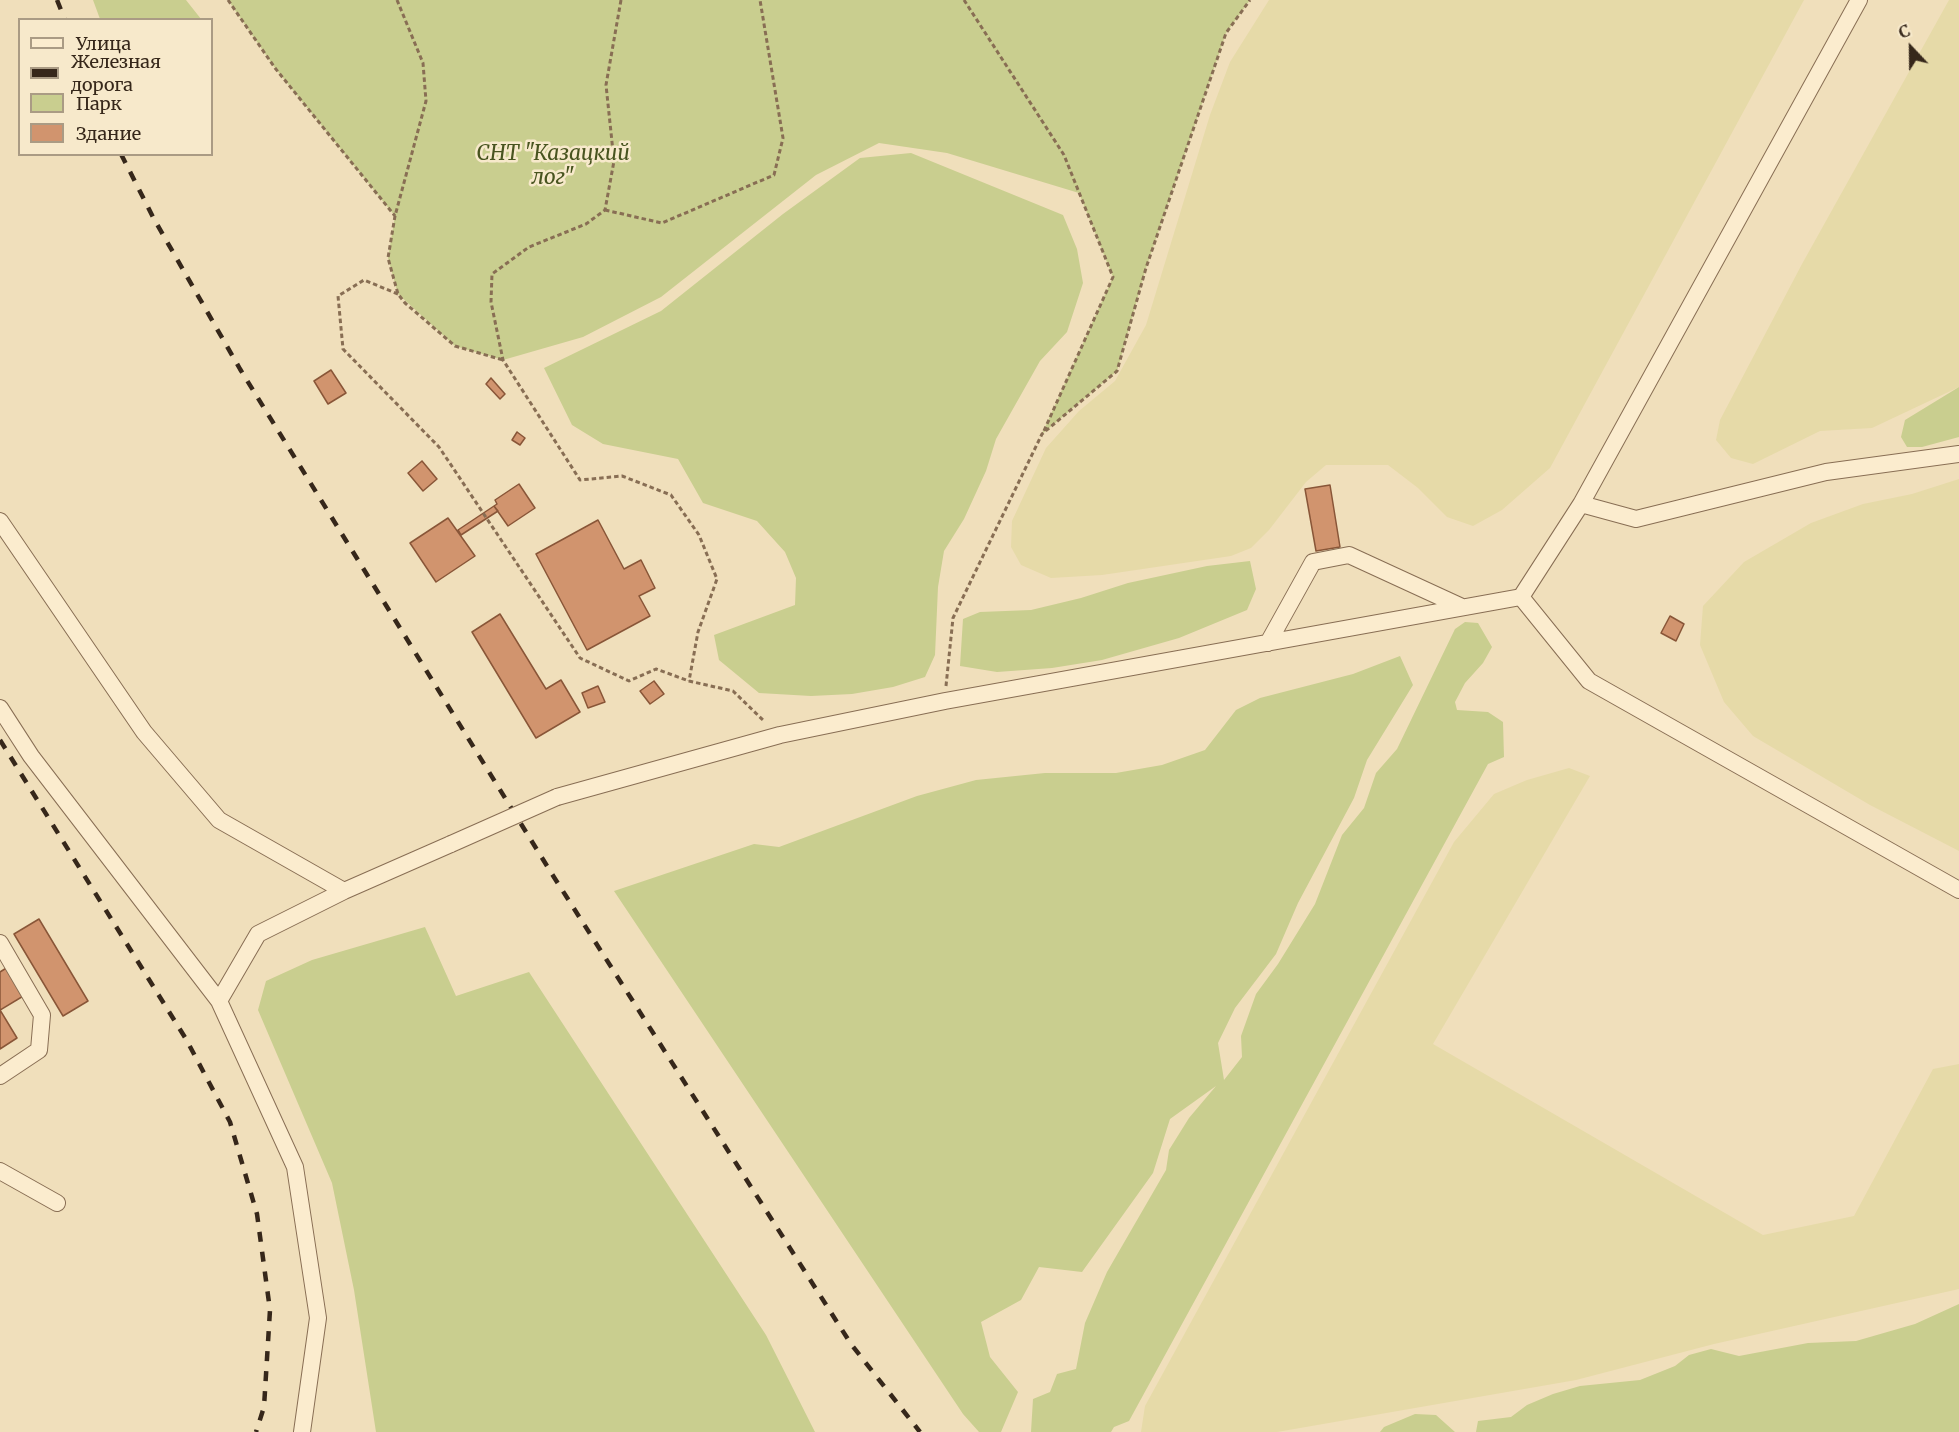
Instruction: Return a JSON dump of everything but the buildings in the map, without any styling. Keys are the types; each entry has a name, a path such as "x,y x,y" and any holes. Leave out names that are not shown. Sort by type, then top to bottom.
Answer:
{"street":[{"path":"219,1001 258,934 344,891 557,797 780,735 945,700 1521,597 1581,504 1859,0"},
{"path":"1581,504 1636,519 1826,472 1959,454"},
{"path":"0,521 144,732 219,820 344,891"},
{"path":"1268,643 1313,562 1349,555 1462,607"},
{"path":"1521,597 1589,681 1959,890"},
{"path":"0,708 31,756 219,1001 295,1167 318,1318 302,1432"},
{"path":"0,943 42,1015 39,1050 0,1076"},
{"path":"0,1171 57,1203"}],"path":[{"path":"228,0 275,68 395,216"},
{"path":"397,0 423,63 426,101 395,216 388,258 398,294"},
{"path":"621,0 606,85 614,161 605,210 586,224 529,247 492,274 490,302 503,360 580,480 622,476 671,495 699,535 717,579 698,632 689,681"},
{"path":"605,210 662,223 774,175 783,138 760,0"},
{"path":"945,700 953,618 1042,434 1113,277 1064,155 964,0"},
{"path":"1042,434 1117,371 1146,268 1226,33 1250,0"},
{"path":"503,360 455,346 398,294 364,280 338,297 343,349 439,447 580,658 629,681 656,669 689,681 733,691 780,735"}],"shaded area":[{"path":"1269,0 1804,0 1550,468 1502,510 1473,526 1447,517 1418,488 1388,465 1326,465 1306,482 1269,530 1251,548 1231,556 1102,575 1051,578 1021,565 1011,547 1012,521 1046,448 1079,411 1115,381 1146,325 1210,115 1230,62"},
{"path":"1949,0 1959,0 1959,387 1872,428 1820,431 1753,464 1731,458 1716,440 1720,420 1802,264"},
{"path":"1959,479 1959,851 1870,805 1753,736 1724,702 1700,645 1703,606 1744,562 1811,523 1863,504 1912,494"},
{"path":"1569,768 1590,776 1433,1044 1763,1235 1854,1216 1933,1069 1959,1064 1959,1289 1714,1344 1576,1380 1277,1432 1141,1432 1145,1406 1454,842 1494,794 1527,780"}],"green space":[{"path":"93,0 186,0 200,18 100,18"},
{"name":"СНТ \"Казацкий лог\"","path":"228,0 1250,0 1226,33 1146,268 1117,371 1042,434 1113,277 1079,193 947,153 879,143 816,175 661,297 583,337 503,360 455,346 398,294 388,258 395,216 275,68"},
{"path":"911,153 1063,215 1077,249 1083,283 1067,332 1040,361 996,439 986,471 964,519 944,551 938,587 935,655 925,677 893,687 852,694 811,696 759,693 719,660 714,635 795,605 796,578 785,552 757,521 703,503 678,459 603,444 572,425 544,368 661,311 783,214 860,158"},
{"path":"1959,387 1959,437 1922,447 1907,447 1901,437 1905,420"},
{"path":"1250,561 1256,589 1247,610 1179,638 1102,660 1052,668 997,672 960,666 963,619 980,612 1031,610 1081,598 1128,583 1207,566"},
{"path":"1465,622 1478,623 1492,647 1483,663 1465,683 1455,702 1457,710 1488,712 1503,722 1504,757 1488,764 1129,1421 1114,1427 1111,1432 1031,1432 1033,1399 1050,1392 1057,1374 1076,1369 1085,1323 1107,1272 1166,1170 1169,1150 1189,1118 1216,1086 1170,1119 1153,1173 1082,1272 1039,1267 1021,1300 981,1322 990,1357 1018,1392 1001,1432 979,1432 963,1414 614,891 754,844 779,847 917,796 976,780 1045,773 1116,773 1162,765 1205,750 1236,710 1260,698 1353,674 1400,656 1413,685 1367,760 1354,798 1298,903 1276,954 1235,1008 1218,1043 1224,1080 1242,1057 1241,1036 1256,994 1278,964 1315,904 1342,835 1364,808 1376,773 1397,749 1455,629"},
{"path":"425,927 456,996 529,972 766,1335 815,1432 376,1432 354,1290 332,1183 258,1010 266,981 312,960"},
{"path":"1959,1304 1959,1432 1476,1432 1478,1421 1511,1417 1527,1405 1553,1394 1580,1386 1640,1380 1675,1366 1689,1355 1711,1349 1739,1356 1808,1343 1856,1341 1915,1324"},
{"path":"1415,1414 1436,1415 1455,1432 1380,1432 1384,1427"}],"railway":[{"path":"57,0 64,18"},
{"path":"122,156 154,219 240,369 552,874 851,1344 920,1432"},
{"path":"0,740 186,1039 230,1122 257,1214 270,1310 264,1407 256,1432"}]}
